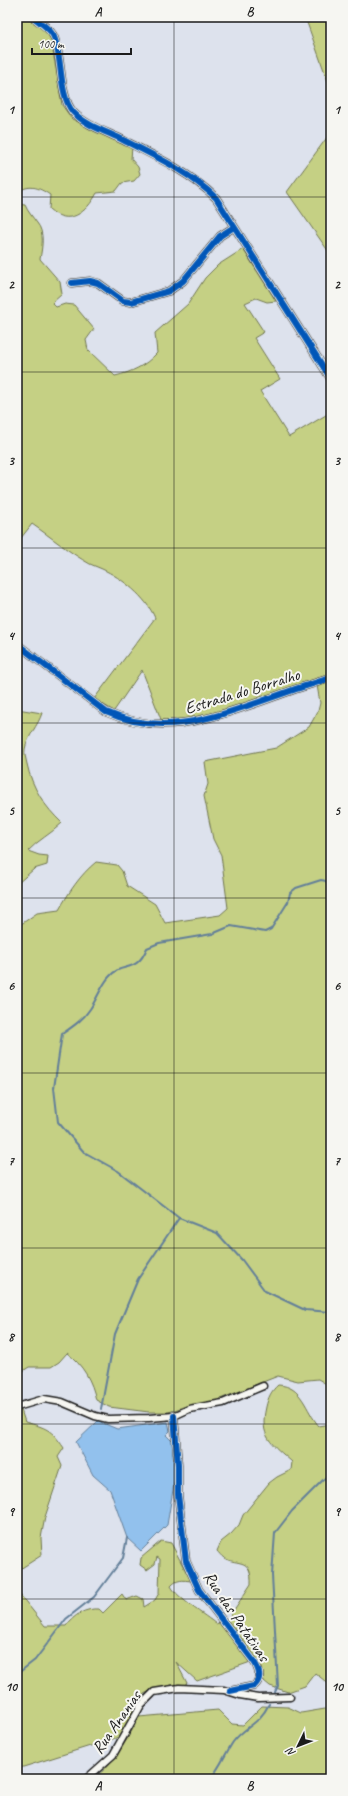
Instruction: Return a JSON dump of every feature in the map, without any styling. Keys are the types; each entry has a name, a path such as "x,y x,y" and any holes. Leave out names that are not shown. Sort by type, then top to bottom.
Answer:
{"street":[{"path":"33,17 54,36 65,94 72,112 87,122 156,157 200,184 216,198 331,379"},
{"path":"72,283 90,281 98,283 123,301 131,302 169,291 183,281 220,236 234,227"},
{"name":"Estrada do Borralho","path":"17,644 106,712 120,718 154,724 172,725 216,717 331,678"},
{"path":"17,1407 44,1399 62,1402 95,1416 108,1419 174,1416 189,1409 223,1403 263,1386"},
{"name":"Rua das Patativas","path":"174,1416 178,1465 178,1495 186,1561 195,1584 252,1659 260,1672 259,1681 254,1686 230,1691"},
{"name":"Rua Ananias","path":"86,1779 113,1755 141,1705 154,1692 179,1688 230,1691 240,1696 258,1698 290,1697"}],"green space":[{"path":"17,17 29,17 46,32 51,39 62,105 72,119 132,147 131,159 138,167 140,174 134,181 122,183 116,191 97,193 82,212 70,217 63,217 49,209 50,195 38,188 30,187 17,192"},
{"path":"305,17 331,17 331,90"},
{"path":"331,132 331,255 287,192"},
{"path":"17,204 25,205 40,227 42,235 42,250 40,259 60,282 62,294 52,303 56,307 65,304 74,305 94,329 86,340 88,350 115,376 127,373 148,362 157,353 155,333 188,304 205,278 218,265 243,249 276,301 267,302 256,298 245,303 264,332 254,338 280,379 260,391 289,437 331,412 331,436 327,439 331,444 331,674 247,704 204,716 183,720 162,722 142,670 114,711 94,699 155,618 146,603 133,589 110,573 83,560 32,524 17,543"},
{"path":"331,681 331,1391 328,1385 318,1379 298,1381 278,1376 215,1401 186,1406 169,1412 149,1412 109,1407 96,1400 92,1386 86,1374 78,1363 67,1353 59,1362 51,1367 29,1367 17,1375 17,927 37,913 59,910 75,884 96,862 117,865 122,871 127,886 155,904 165,923 220,915 228,908 221,855 213,839 204,796 208,784 205,762 276,748 309,727 318,711 320,703 317,685"},
{"path":"17,709 42,713 26,744 25,756 29,773 36,789 45,804 62,823 28,851 39,855 48,856 47,865 34,869 17,884"},
{"path":"278,1385 286,1386 298,1394 319,1426 331,1424 331,1696 330,1685 315,1673 305,1686 288,1692 270,1686 264,1681 259,1659 197,1681 176,1662 187,1683 184,1685 172,1685 154,1689 144,1694 119,1737 17,1769 17,1591 45,1626 66,1626 80,1613 89,1610 99,1609 103,1613 122,1594 126,1600 137,1596 143,1599 144,1607 155,1600 159,1593 160,1559 157,1557 155,1564 147,1570 140,1565 141,1558 161,1541 171,1543 191,1581 183,1580 176,1582 171,1586 174,1591 216,1624 228,1619 251,1584 251,1575 247,1566 224,1558 217,1551 221,1542 239,1525 243,1515 269,1483 291,1470 292,1462 268,1439 264,1426 264,1417 268,1401 272,1392"},
{"path":"21,1410 25,1422 48,1430 56,1437 64,1448 58,1457 62,1466 45,1517 41,1538 42,1555 17,1571 17,1411"},
{"path":"262,1706 288,1707 301,1713 331,1708 331,1779 94,1779 120,1750 139,1717 218,1710 232,1724 243,1725"}],"water":[{"path":"98,1421 117,1429 168,1422 170,1431 166,1435 173,1442 177,1466 167,1525 141,1551 127,1538 110,1490 93,1475 76,1442"}],"waterway":[{"path":"331,889 326,881 321,880 296,888 290,893 288,902 271,929 265,932 231,926 212,934 159,943 147,948 138,962 134,965 114,972 109,977 84,1017 62,1034 54,1088 58,1122 84,1152 118,1171 179,1218 217,1233 242,1260 265,1291 305,1310 331,1312"},
{"path":"101,1409 115,1334 138,1279 179,1218"},
{"path":"275,1692 278,1686 272,1575 275,1533 292,1511 331,1472"},
{"path":"17,1674 35,1660 66,1619 94,1597 123,1558 127,1538"},
{"path":"210,1779 233,1742 242,1732 261,1717 269,1704"}],"cycle path":[{"path":"33,17 53,35 56,43 65,95 68,105 73,112 84,121 135,146 184,173 216,198 331,379"},
{"path":"72,283 90,281 98,283 123,301 131,302 169,291 183,281 220,236 234,227"},
{"path":"17,644 106,712 126,719 145,723 183,723 221,715 331,678"},
{"path":"174,1416 178,1465 178,1495 186,1561 199,1590 252,1659 257,1666 259,1673 257,1683 254,1686 230,1691"}]}
